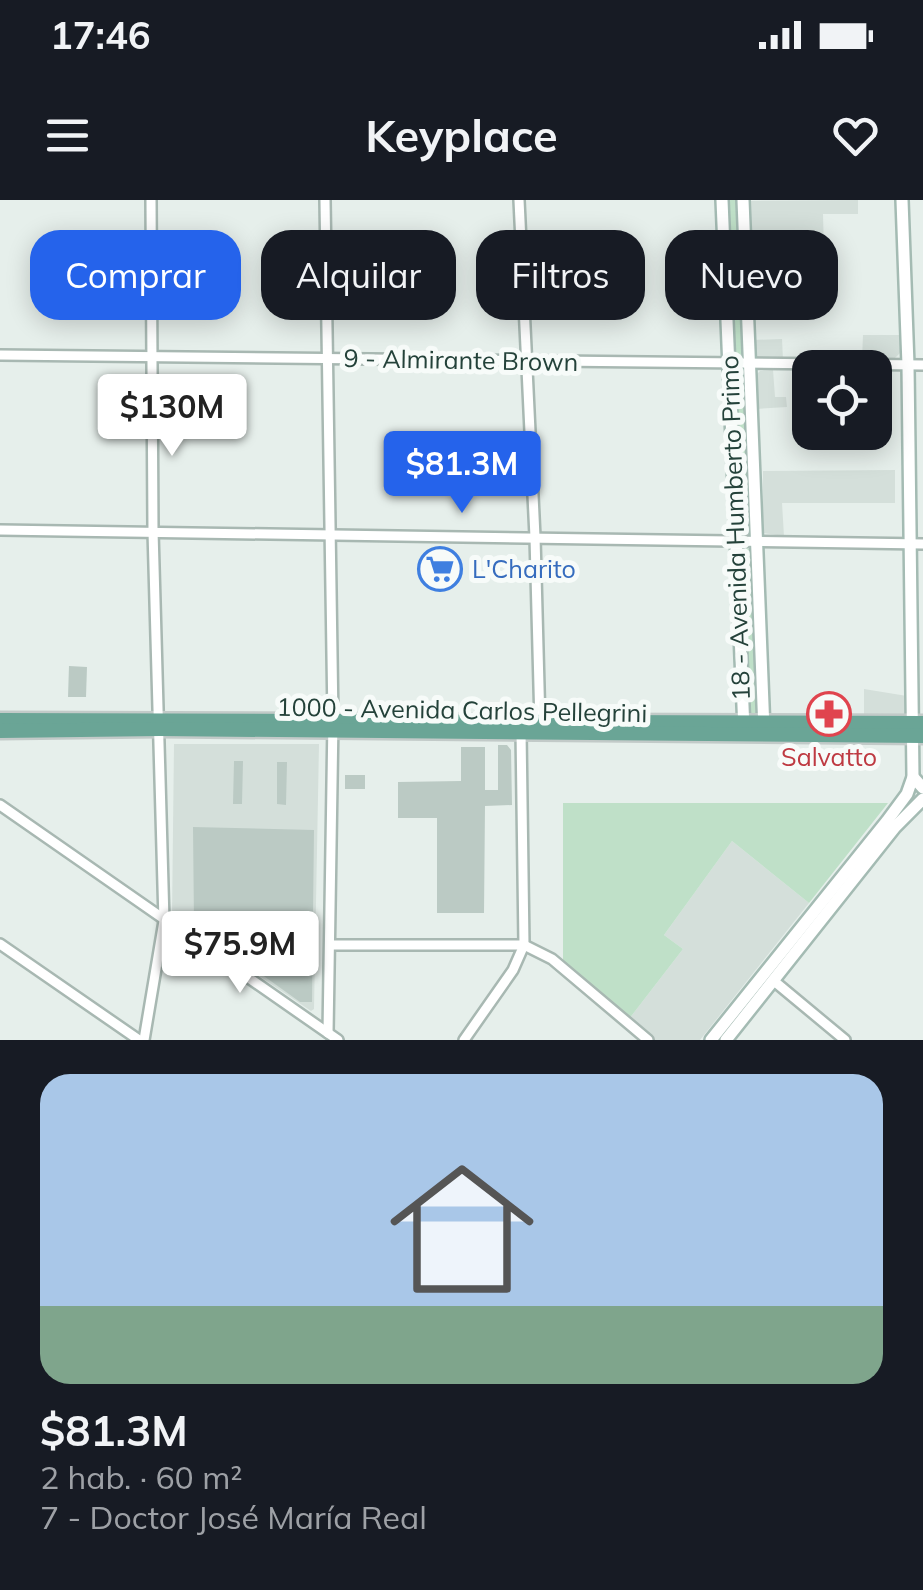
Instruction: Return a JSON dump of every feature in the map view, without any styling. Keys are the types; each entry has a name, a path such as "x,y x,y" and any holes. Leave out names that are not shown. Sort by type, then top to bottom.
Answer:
{"main road":[{"name":"18 - Avenida Humberto Primo","path":"722,200 744,729"},
{"name":"18 - Avenida Humberto Primo","path":"743,200 764,729"},
{"path":"711,1040 908,794 912,778 918,730 908,544 908,365 902,200"},
{"name":"1000 - Avenida Carlos Pellegrini","path":"0,720 918,730"},
{"name":"1000 - Avenida Carlos Pellegrini","path":"0,731 159,724"},
{"path":"912,778 923,788"},
{"path":"726,1040 895,827 923,799"}],"street":[{"path":"0,944 142,1040 164,921 153,531 150,200"},
{"path":"325,200 332,726 328,1033"},
{"path":"519,200 536,536 540,726"},
{"name":"9 - Almirante Brown","path":"0,355 923,365"},
{"path":"0,530 923,544"},
{"path":"464,1040 513,970 524,944 521,727"},
{"path":"0,806 338,1040"},
{"path":"330,945 524,944 552,959 648,1040"},
{"path":"774,981 844,1040"}],"shaded area":[{"path":"858,200 858,214 823,214 823,230 748,230 747,201"},
{"path":"863,335 900,335 900,353 894,359 892,350 862,350"},
{"path":"782,339 783,360 756,358 753,340"},
{"path":"773,370 775,397 786,397 787,407 756,409 755,376 760,371"},
{"path":"895,470 895,503 782,503 784,536 763,533 763,471"},
{"path":"864,689 907,696 906,717 864,721"},
{"path":"174,744 319,744 311,1011 172,917"},
{"path":"732,841 809,903 700,1040 654,1040 629,1019 683,949 664,935"}],"green space":[{"path":"725,200 738,200 739,230 727,230"},
{"path":"731,320 744,320 745,351 739,356 733,353"},
{"path":"738,373 745,376 752,529 747,533 740,531 733,377"},
{"path":"747,548 753,551 758,713 755,715 748,712 741,552"},
{"path":"563,803 888,803 809,903 732,841 664,935 683,949 629,1019 563,966"}],"building":[{"path":"69,666 87,667 86,697 68,697"},
{"path":"498,745 507,745 511,750 512,805 485,806 484,913 437,913 437,818 398,818 398,782 461,781 461,747 485,747 485,790 498,790"},
{"path":"234,761 243,761 242,804 233,804"},
{"path":"277,762 287,762 286,805 277,804"},
{"path":"345,775 365,775 365,789 345,789"},
{"path":"193,827 314,830 312,1002 300,1002 229,951 230,923 194,923"}],"place":[{"name":"L'Charito","path":"440,569"},
{"name":"Salvatto","path":"829,714"}]}
